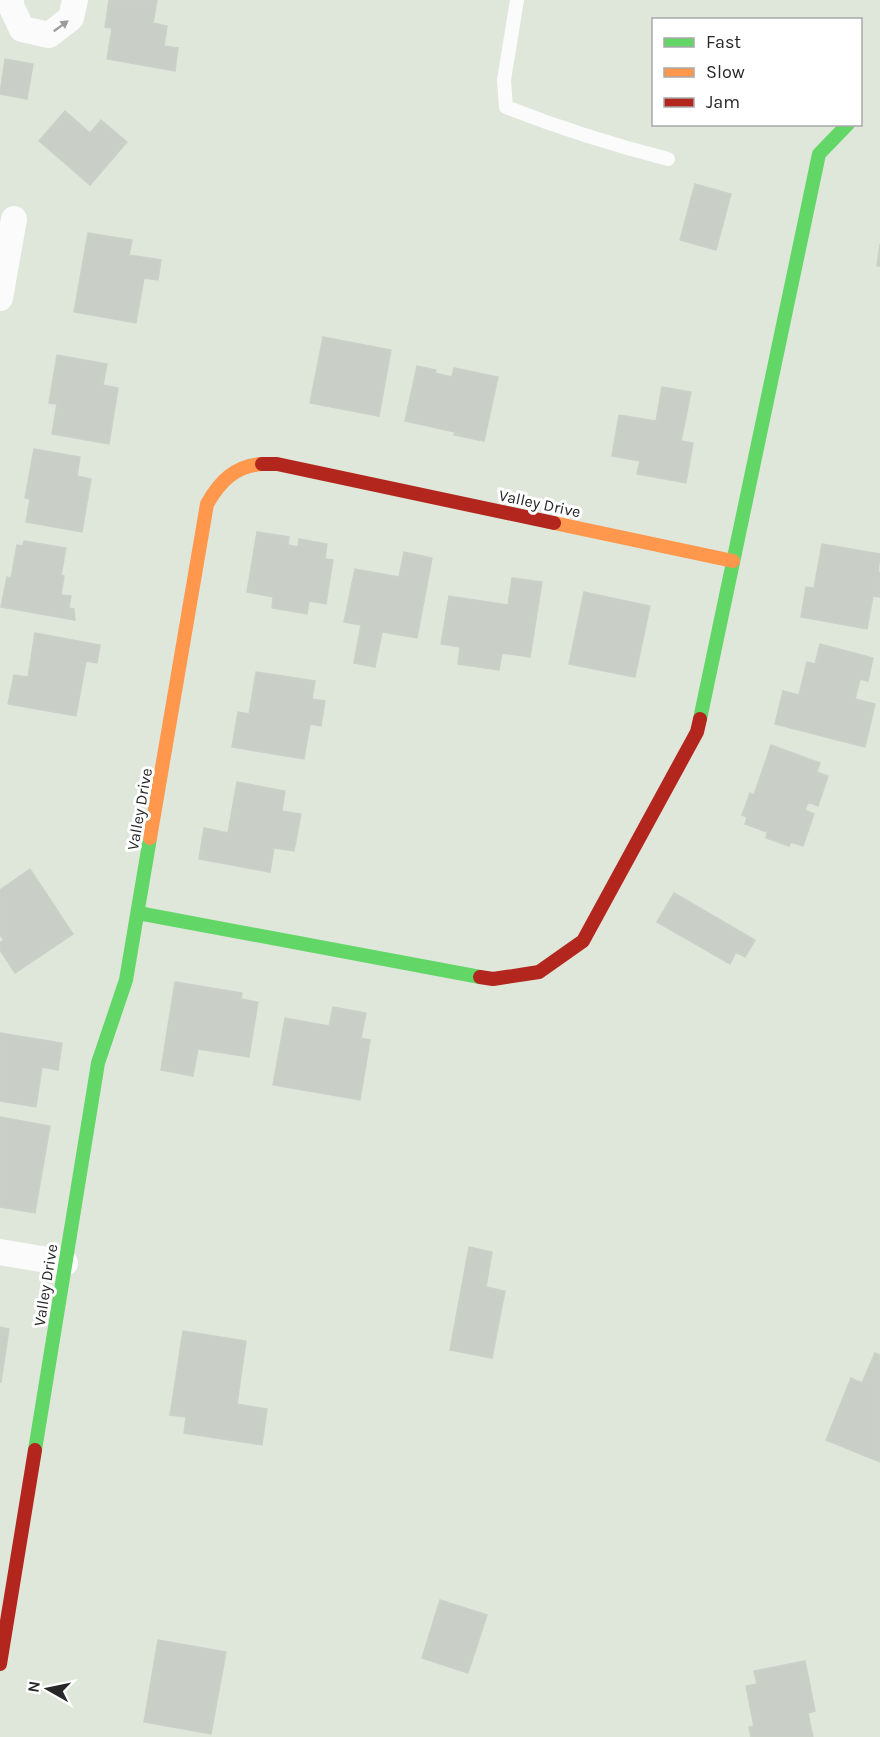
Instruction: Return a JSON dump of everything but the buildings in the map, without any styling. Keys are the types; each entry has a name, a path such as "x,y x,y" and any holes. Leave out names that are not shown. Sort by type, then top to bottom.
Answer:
{"street":[{"path":"11,0 10,4 22,29 49,34 71,18 75,0"},
{"path":"138,913 493,979 539,972 583,942 698,732 819,154 846,126"},
{"path":"0,298 14,219"},
{"name":"Valley Drive","path":"0,1664 98,1063 126,980 207,504 215,488 226,476 239,468 263,462 733,561"},
{"path":"0,1252 65,1263"}],"lane":[{"path":"517,0 504,80 506,107 562,128 668,159"}],"traffic: fast":[{"path":"700,719 819,154 846,126"},
{"path":"35,1450 98,1063 126,980 150,838"},
{"path":"138,913 480,977"}],"traffic: slow":[{"path":"150,838 207,504 217,488 229,476 252,465 262,464"},
{"path":"554,523 733,561"}],"traffic: jam":[{"path":"262,464 277,464 554,523"},
{"path":"480,977 493,979 539,972 583,941 697,732 700,719"},
{"path":"0,1664 35,1450"}]}
